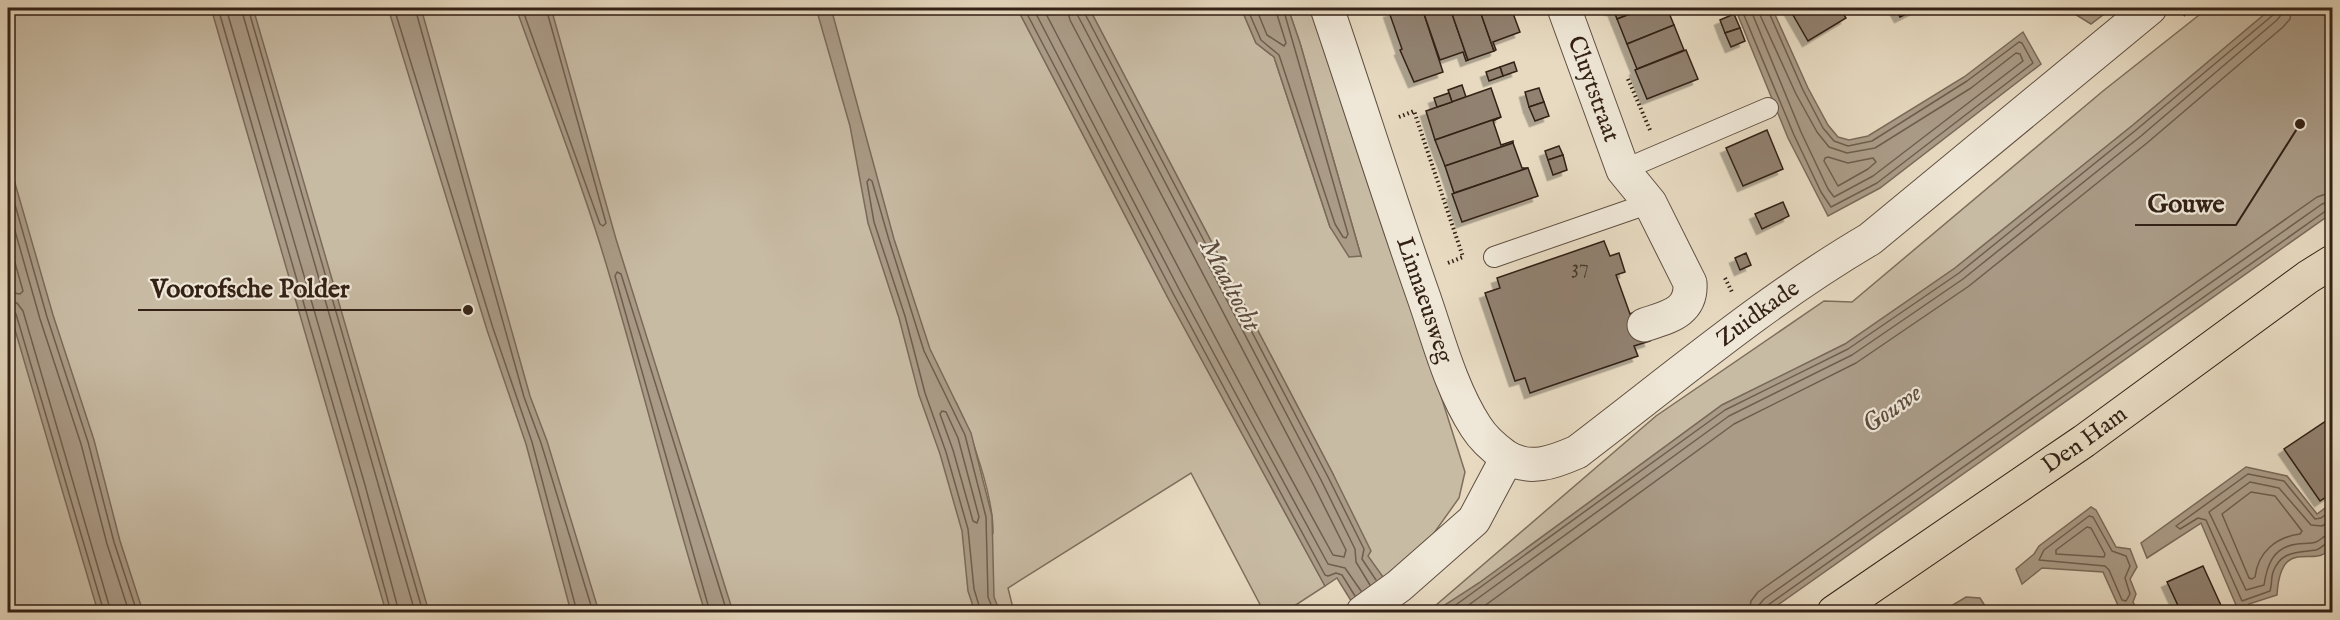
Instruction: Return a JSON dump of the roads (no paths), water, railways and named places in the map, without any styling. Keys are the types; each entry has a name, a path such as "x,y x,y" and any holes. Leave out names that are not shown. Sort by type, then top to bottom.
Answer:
{"main road":[{"name":"Den Ham","path":"1834,612 2084,441 2308,277 2332,262"}],"street":[{"name":"Linnaeusweg","path":"1327,8 1450,373 1476,428 1507,458"},
{"name":"Cluytstraat","path":"1564,8 1623,170 1650,202 1685,272 1691,293 1679,312 1644,325"},
{"name":"Zuidkade","path":"1507,458 1534,466 1553,463 1577,452 1770,303 1824,266 1870,239 2150,8"},
{"path":"1380,600 1473,520 1507,458"}],"lane":[{"name":"Cluytstraat","path":"1623,170 1768,108"},
{"path":"1494,257 1650,202"}],"water":[{"path":"211,8 253,8 429,612 386,612"},
{"path":"388,8 421,8 530,396 547,441 599,612 571,612 526,444 487,330"},
{"path":"516,8 551,8 616,239 733,612 705,612 600,244"},
{"path":"816,8 831,8 894,239 930,349 971,433 992,516 994,597 1000,612 975,612 968,591 962,531 940,454 919,395 899,318 868,223 850,126"},
{"name":"Maaltocht","path":"1017,8 1089,8 1333,474 1371,551 1368,556 1408,612 1358,612 1337,578 1325,586 1168,298"},
{"path":"1241,8 1288,8 1361,256 1349,257 1330,227 1274,57 1256,43"},
{"path":"1735,8 1772,8 1808,88 1828,125 1838,137 1849,140 1868,136 1964,77 2023,32 2041,64 1880,188 1828,216 1788,138"},
{"path":"2065,8 2112,8 2091,24"},
{"path":"2272,8 2332,8 2332,213 1768,612 1434,612 1479,583 1722,405 1845,344 1955,268 2133,125"},
{"path":"8,159 53,315 94,440 120,541 143,612 98,612 8,306"},
{"path":"2246,467 2287,476 2317,514 2332,503 2333,532 2331,546 2325,553 2318,556 2292,558 2285,564 2280,576 2277,595 2249,604 2252,612 2239,612 2201,523 2147,558 2141,543"},
{"path":"2091,507 2096,510 2116,547 2130,549 2137,567 2130,579 2136,594 2133,602 2138,612 2121,612 2103,572 2042,568 2022,584 2016,569 2034,554 2039,546"},
{"path":"1966,597 1980,598 1989,612 1941,612"}],"place":[{"name":"Gouwe","path":"2300,124"},
{"name":"Voorofsche Polder","path":"468,310"}]}
